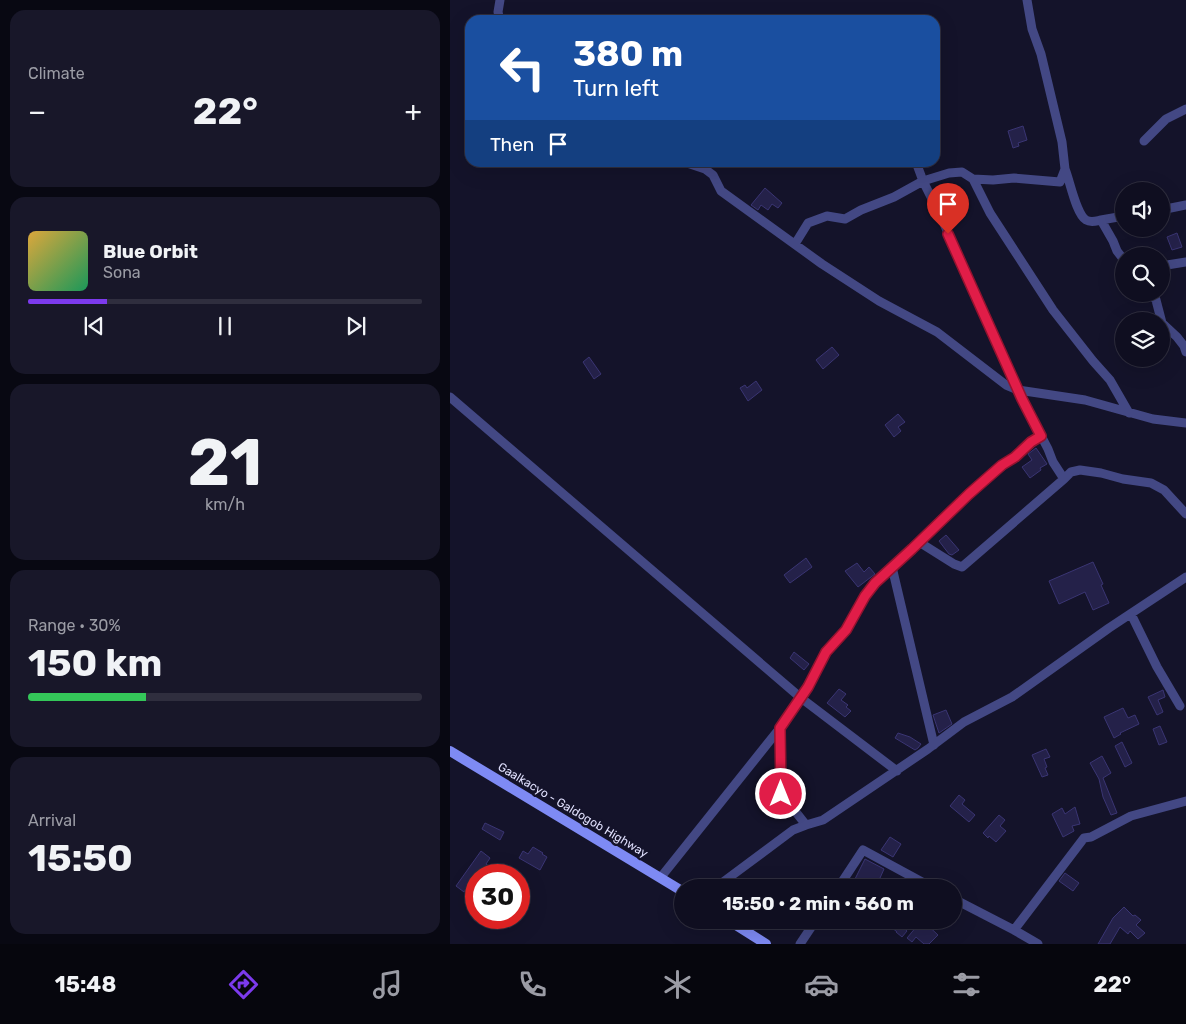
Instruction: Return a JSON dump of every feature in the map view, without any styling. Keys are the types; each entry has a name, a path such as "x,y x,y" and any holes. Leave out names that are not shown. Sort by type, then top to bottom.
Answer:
{"street":[{"path":"499,15 500,0"},
{"path":"1027,0 1032,29 1041,54 1058,123 1065,169 1080,214 1085,220 1092,222 1115,218"},
{"path":"1144,141 1166,119 1186,109"},
{"path":"699,167 713,175 721,191 822,264 879,301 938,332 1006,385 1018,390 1085,400 1153,419 1186,424"},
{"path":"918,167 1018,390 1053,462 1064,479"},
{"path":"795,244 808,223 828,216 844,219 923,181 949,173 962,172 973,179 1014,178 1060,182 1065,169"},
{"path":"973,179 990,213 1052,310 1092,361 1110,380 1129,413"},
{"path":"1170,208 1186,205"},
{"path":"1101,220 1115,247"},
{"path":"1170,265 1186,262"},
{"path":"1157,302 1162,323 1177,337 1186,352"},
{"path":"450,397 801,698 897,770"},
{"path":"661,877 780,728 808,687 826,652 846,630 865,596 875,583 982,482 1041,436"},
{"path":"919,542 962,567 1071,472 1080,470 1151,483 1164,490 1186,514"},
{"path":"892,567 934,745"},
{"path":"727,879 793,830 823,820 934,745 964,722 1012,697 1186,577"},
{"path":"1131,614 1157,667 1180,706"},
{"path":"780,728 781,794 806,825"},
{"name":"Gaalkacyo - Galdogob Highway","path":"450,751 674,886"},
{"path":"1014,930 1084,838 1091,837 1131,816 1186,801"},
{"path":"844,879 862,850 916,879"},
{"path":"962,903 1038,944"},
{"path":"742,929 766,944"},
{"path":"800,944 810,929"}],"building":[{"path":"1023,126 1027,140 1018,143 1019,146 1013,148 1008,131"},
{"path":"765,188 782,203 778,208 772,204 768,210 761,205 758,210 751,205"},
{"path":"1177,233 1182,247 1172,250 1167,237"},
{"path":"832,347 839,355 823,369 816,360"},
{"path":"589,357 601,374 594,379 583,362"},
{"path":"756,381 762,390 748,401 740,388 745,385 747,388"},
{"path":"898,414 905,422 898,427 901,431 894,437 885,425"},
{"path":"1036,448 1047,464 1030,478 1022,467 1032,460 1028,454"},
{"path":"946,535 959,550 952,555 949,554 939,541"},
{"path":"806,558 812,567 790,583 784,575"},
{"path":"1093,562 1109,603 1093,610 1085,592 1059,604 1049,581"},
{"path":"857,563 864,572 869,567 875,574 858,587 845,571"},
{"path":"794,652 809,664 804,670 790,658"},
{"path":"839,689 846,694 841,700 848,705 846,707 851,711 845,717 827,703"},
{"path":"1163,690 1165,697 1158,700 1163,712 1157,715 1148,697"},
{"path":"1123,708 1128,718 1135,715 1139,724 1114,738 1104,717"},
{"path":"946,710 952,724 939,733 933,715"},
{"path":"1160,726 1167,742 1159,745 1153,729"},
{"path":"898,733 910,737 921,744 915,750 895,738"},
{"path":"1122,742 1132,763 1125,767 1115,746"},
{"path":"1046,749 1050,757 1044,759 1048,775 1042,777 1032,755"},
{"path":"1102,756 1111,773 1103,778 1117,813 1111,815 1103,797 1099,779 1090,763"},
{"path":"959,795 965,800 962,804 975,815 969,822 950,806"},
{"path":"1075,807 1080,824 1072,826 1074,831 1063,837 1052,814 1062,808 1065,814"},
{"path":"999,815 1005,820 1000,826 1006,831 996,842 983,833"},
{"path":"485,823 504,832 500,840 482,829"},
{"path":"890,837 901,844 893,857 881,850"},
{"path":"533,847 547,857 540,870 519,858 523,851 528,854"},
{"path":"481,851 490,858 486,864 472,864"},
{"path":"865,859 884,869 880,879 855,879"},
{"path":"465,873 464,892 456,886"},
{"path":"1065,873 1079,883 1073,891 1059,881"},
{"path":"1124,907 1133,916 1135,915 1141,920 1136,925 1145,933 1138,939 1130,931 1128,934 1120,927 1110,944 1098,944 1113,918"},
{"path":"894,929 905,929 907,931 902,937"},
{"path":"914,929 932,929 938,935 929,944 924,944 916,937 912,942 907,938"}],"route":[{"path":"781,794 780,728 808,687 826,652 846,630 865,596 875,583 982,482 1041,436 1022,399 948,234"}]}
